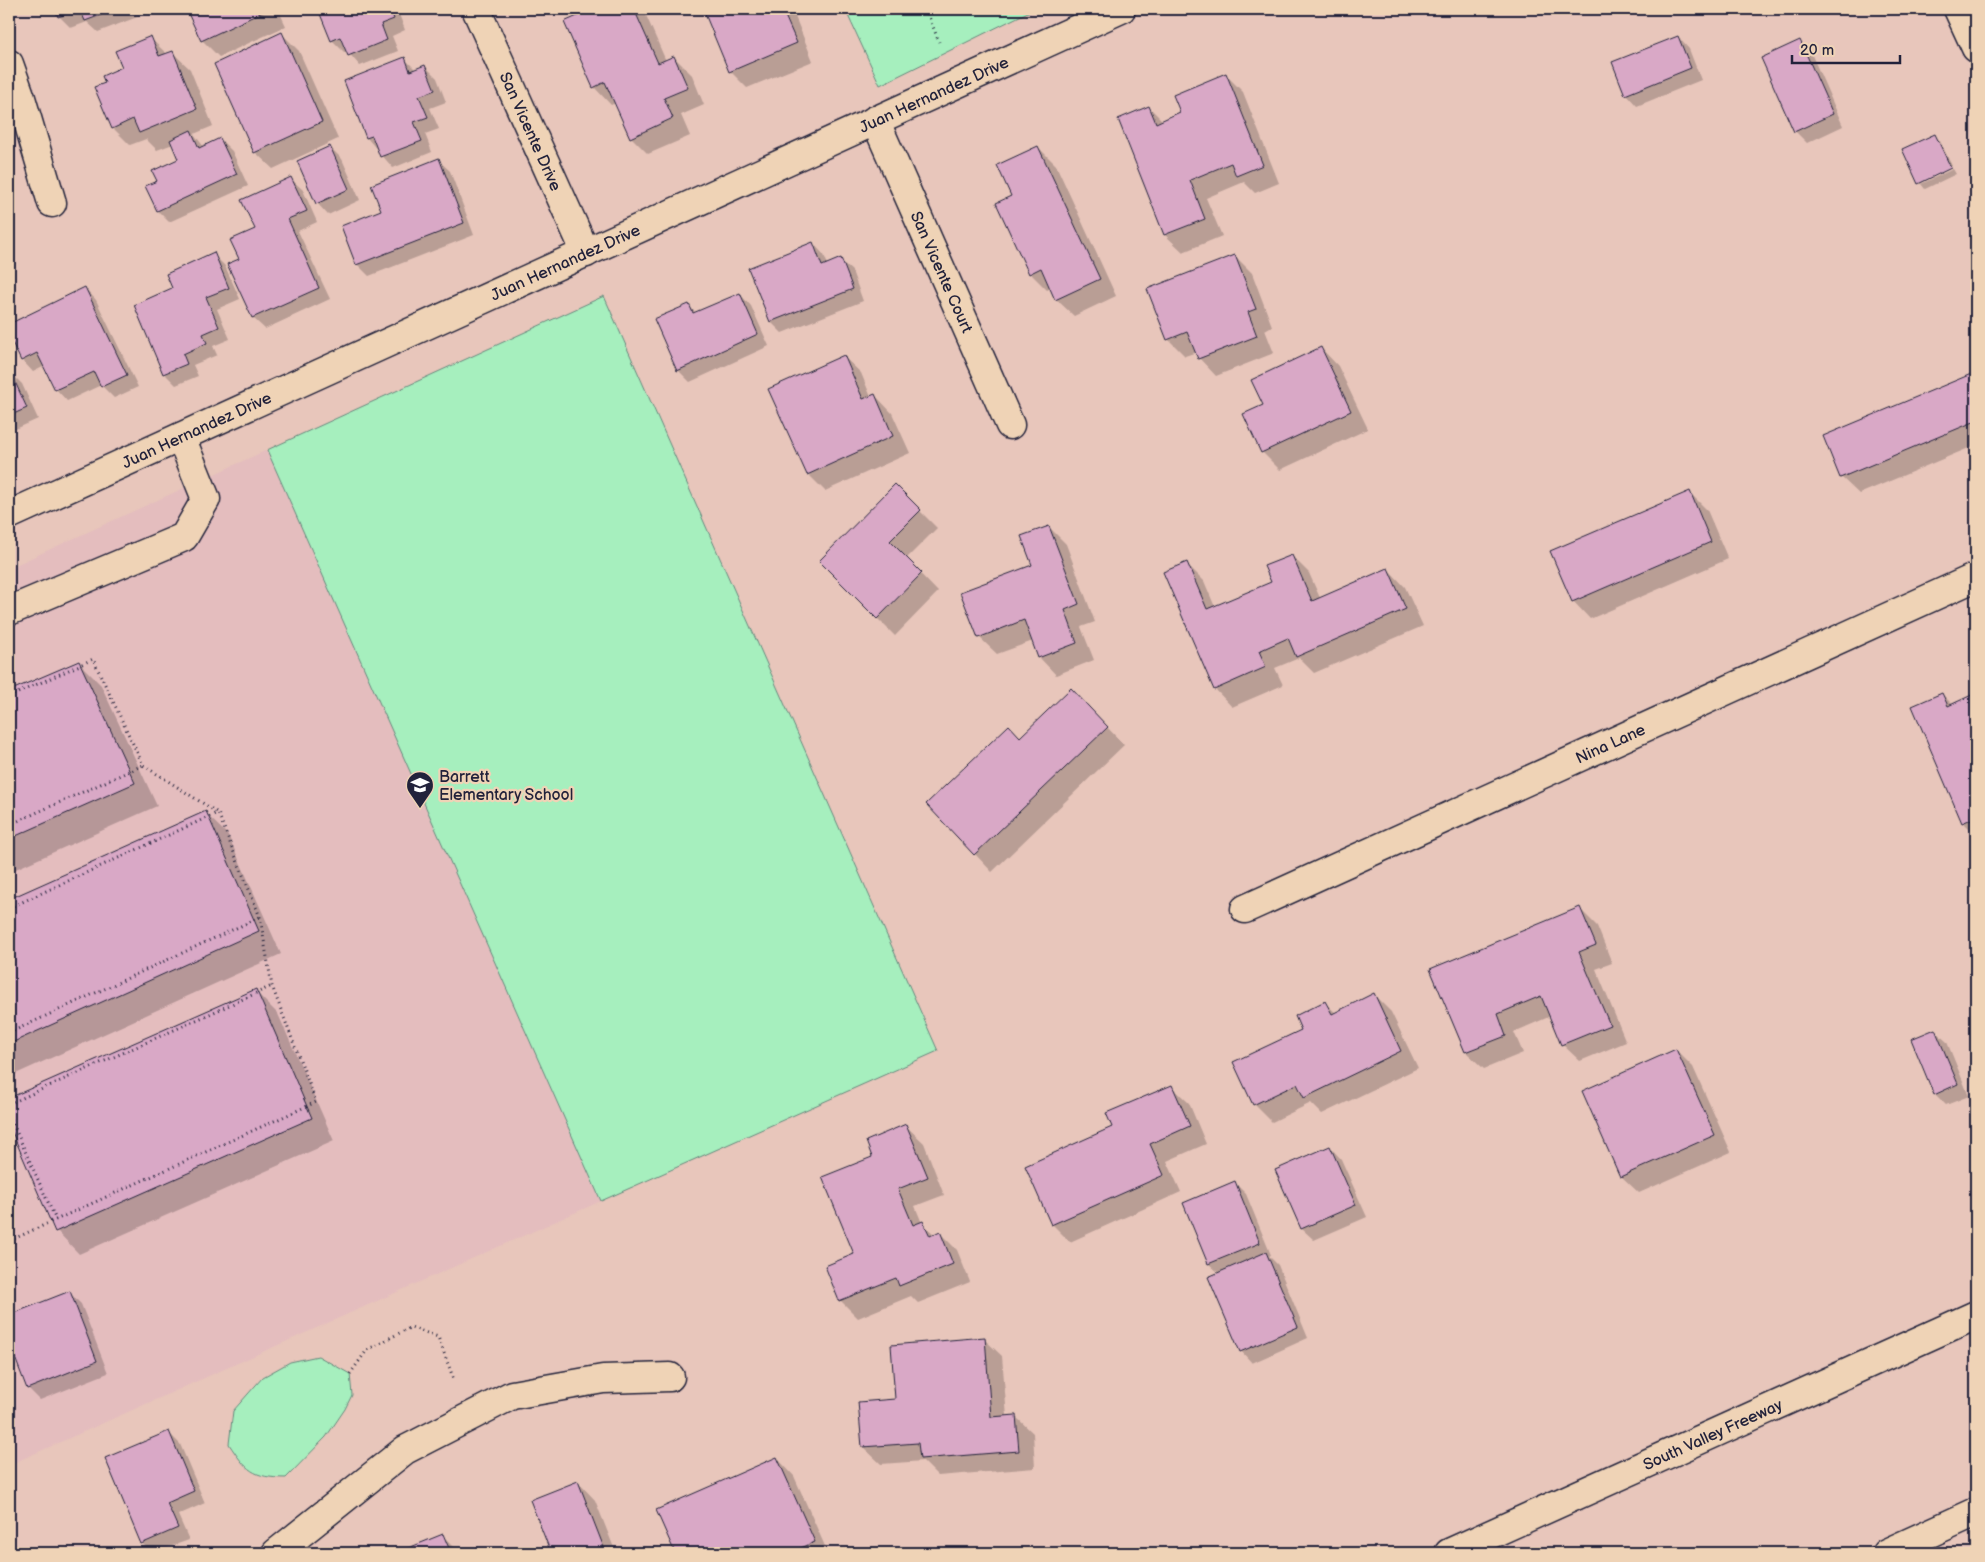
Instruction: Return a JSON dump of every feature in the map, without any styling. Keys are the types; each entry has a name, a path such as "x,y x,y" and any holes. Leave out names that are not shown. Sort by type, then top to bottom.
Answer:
{"main road":[{"name":"San Vicente Drive","path":"476,9 586,253"},
{"name":"Juan Hernandez Drive","path":"9,515 1121,9"},
{"path":"1958,9 1976,48"},
{"path":"9,64 52,203"},
{"name":"San Vicente Court","path":"875,120 1010,425"},
{"path":"9,611 184,537 206,499 181,437"},
{"name":"Nina Lane","path":"1245,909 1976,577"},
{"name":"South Valley Freeway","path":"1449,1553 1976,1315"},
{"path":"276,1553 405,1450 512,1395 603,1379 670,1377"},
{"path":"1886,1553 1976,1512"}],"path":[{"path":"926,9 939,42"},
{"path":"9,697 93,659 143,765 218,813 260,918 272,986 316,1102 9,1241"},
{"path":"9,825 143,765"},
{"path":"9,908 218,813"},
{"path":"9,1033 260,918"},
{"path":"9,1104 272,986"},
{"path":"9,1115 56,1220"},
{"path":"350,1374 367,1350 411,1327 438,1337 454,1380"}],"shaded area":[{"name":"Barrett Elementary School","path":"604,296 938,1051 9,1465 9,568"}],"green space":[{"path":"845,9 1034,9 880,85"},
{"path":"604,296 938,1051 601,1201 267,450"},
{"path":"318,1356 350,1374 352,1395 345,1409 326,1437 286,1478 275,1478 252,1471 240,1460 229,1444 233,1411 263,1377 290,1362"}],"building":[{"path":"55,9 79,9 58,17"},
{"path":"80,9 117,9 85,21"},
{"path":"186,9 269,9 201,41"},
{"path":"318,9 390,9 394,19 381,24 387,40 348,56 340,37 331,41"},
{"path":"593,9 634,9 658,63 674,56 688,88 664,98 673,118 630,138 605,82 593,88 564,22"},
{"path":"703,9 782,9 797,43 729,72"},
{"path":"282,32 322,122 254,153 214,64"},
{"path":"151,36 159,56 173,51 197,109 139,133 133,119 112,129 94,87 105,83 102,76 122,67 115,51"},
{"path":"1678,36 1691,68 1625,95 1612,62"},
{"path":"1800,40 1833,114 1794,132 1761,58"},
{"path":"405,57 410,71 425,65 435,90 419,96 428,117 414,122 422,141 380,157 372,136 366,138 344,81"},
{"path":"1226,73 1263,165 1236,176 1231,163 1190,180 1205,219 1164,235 1118,119 1149,106 1156,123 1180,112 1173,95"},
{"path":"191,130 199,148 220,138 237,174 157,211 145,186 157,181 152,171 178,159 170,140"},
{"path":"1935,134 1951,168 1918,184 1902,149"},
{"path":"330,146 349,189 316,204 297,161"},
{"path":"1038,146 1100,279 1055,300 1041,268 1029,274 996,203 1011,196 997,165"},
{"path":"439,158 464,223 356,265 341,226 381,210 371,185"},
{"path":"291,177 307,211 288,219 319,288 252,318 227,264 239,259 230,240 255,229 241,200"},
{"path":"813,242 822,266 841,258 853,289 770,322 748,268"},
{"path":"214,252 229,288 206,297 219,327 203,334 207,343 183,354 187,364 163,374 134,305 172,288 166,274"},
{"path":"1235,255 1256,309 1248,312 1257,336 1198,359 1187,332 1167,340 1147,289"},
{"path":"85,287 127,375 101,387 94,372 55,390 37,353 21,361 9,336 9,324"},
{"path":"740,293 758,334 677,371 654,319 689,304 693,313"},
{"path":"1321,347 1351,411 1261,453 1243,414 1263,405 1251,380"},
{"path":"844,355 863,399 875,394 893,436 807,475 768,389"},
{"path":"9,371 27,408 9,416"},
{"path":"1976,372 1976,421 1840,478 1823,436"},
{"path":"895,484 921,510 890,541 922,573 877,619 819,561"},
{"path":"1690,491 1711,542 1572,602 1550,551"},
{"path":"1049,526 1079,604 1065,610 1077,643 1038,658 1024,620 978,638 960,592 1032,565 1021,536"},
{"path":"1292,555 1312,601 1388,568 1406,609 1296,657 1288,638 1259,651 1266,667 1214,690 1163,572 1187,562 1207,609 1271,582 1264,566"},
{"path":"79,661 135,783 9,839 9,691"},
{"path":"1071,688 1108,727 974,855 926,804 1009,725 1020,737"},
{"path":"1942,693 1948,706 1976,693 1976,765 1974,766 1976,817 1962,823 1912,706"},
{"path":"206,811 259,931 9,1044 9,899"},
{"path":"1580,907 1596,945 1579,952 1610,1025 1561,1045 1541,996 1498,1014 1506,1036 1465,1052 1430,969"},
{"path":"256,989 312,1118 55,1232 9,1125 9,1098"},
{"path":"1374,993 1401,1051 1304,1098 1297,1084 1253,1105 1233,1062 1301,1030 1295,1016 1325,1001 1332,1014"},
{"path":"1935,1029 1958,1084 1934,1095 1911,1039"},
{"path":"1676,1049 1715,1135 1620,1177 1582,1091"},
{"path":"1172,1085 1190,1126 1150,1144 1164,1175 1051,1225 1025,1166 1112,1127 1106,1113"},
{"path":"906,1124 928,1177 898,1189 913,1225 923,1221 930,1236 940,1231 953,1264 899,1286 896,1278 839,1301 825,1266 854,1254 822,1177 872,1157 866,1141"},
{"path":"1330,1146 1356,1205 1301,1229 1275,1170"},
{"path":"1235,1181 1260,1243 1208,1264 1183,1203"},
{"path":"1266,1252 1298,1327 1240,1352 1208,1277"},
{"path":"70,1291 97,1361 27,1389 9,1342 9,1315"},
{"path":"985,1337 991,1417 1016,1415 1019,1451 920,1459 918,1443 862,1447 858,1402 895,1399 891,1345"},
{"path":"169,1431 194,1491 167,1503 178,1528 141,1544 105,1458"},
{"path":"777,1457 815,1542 789,1553 675,1553 656,1510"},
{"path":"578,1481 606,1553 551,1553 530,1500"},
{"path":"443,1534 451,1553 396,1553"}],"place":[{"name":"Barrett Elementary School","path":"420,809"}]}
